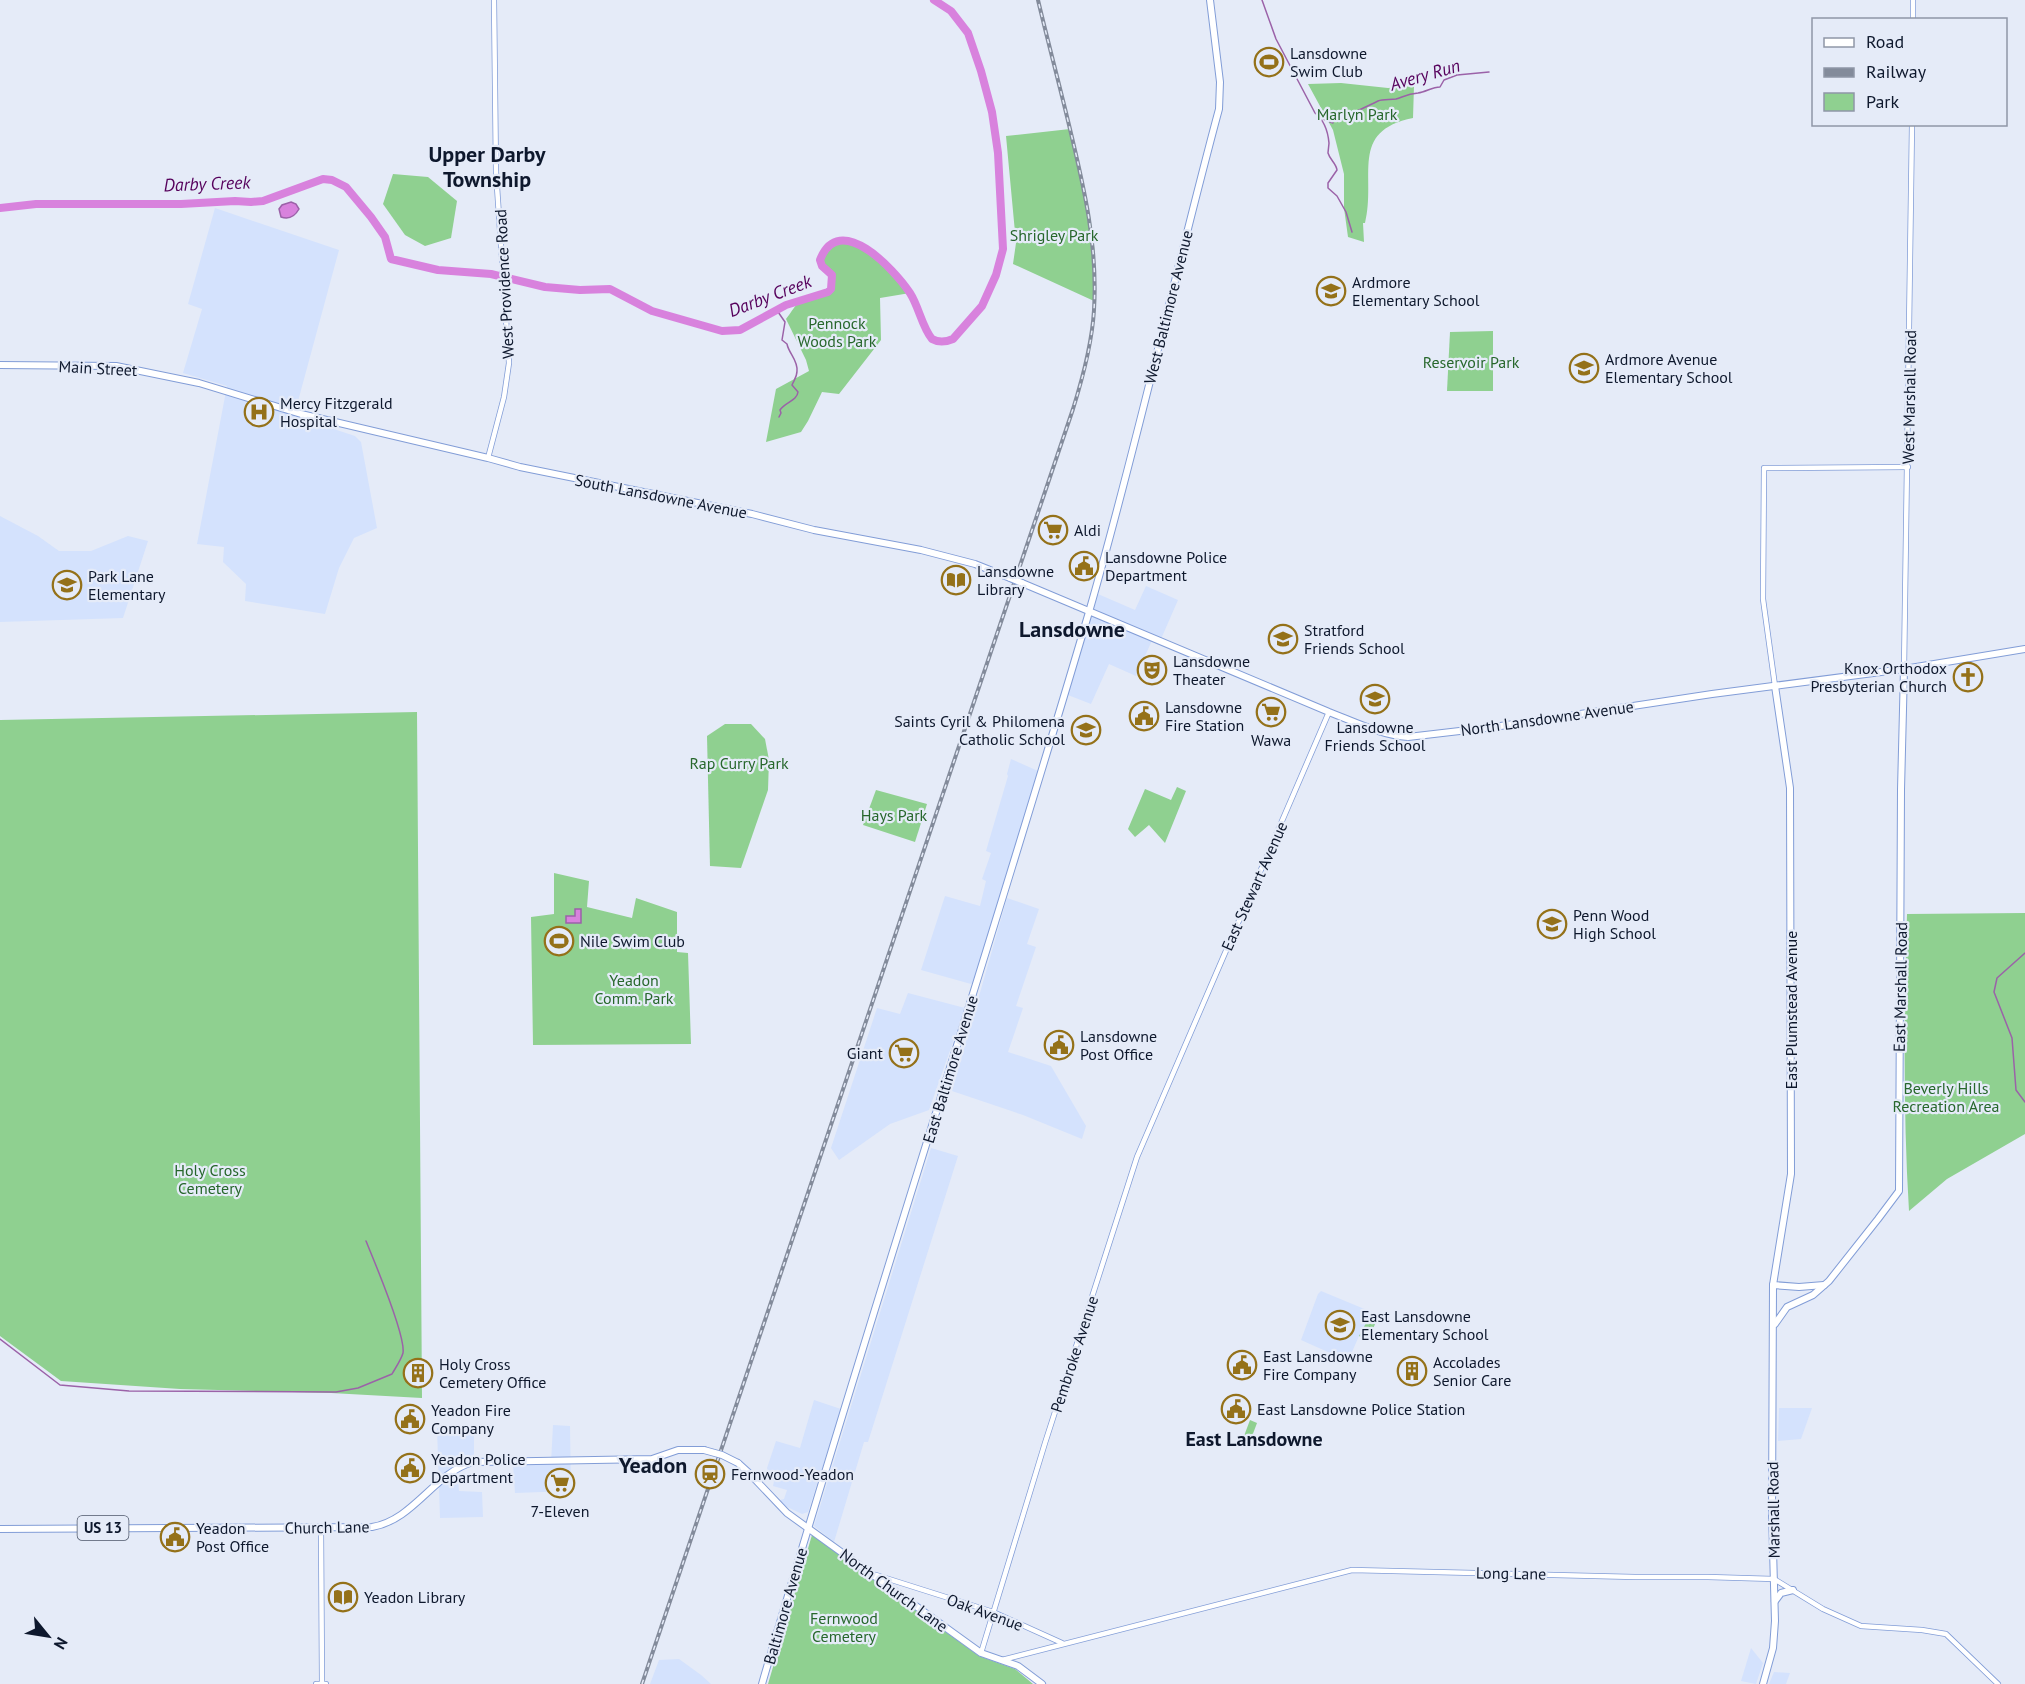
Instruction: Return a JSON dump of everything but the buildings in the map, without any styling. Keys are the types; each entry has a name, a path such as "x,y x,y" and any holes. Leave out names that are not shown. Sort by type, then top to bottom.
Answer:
{"main road":[{"name":"West Baltimore Avenue","path":"1089,610 1137,433 1219,109 1220,82 1210,0"},
{"name":"Main Street","path":"0,365 125,366 229,392"},
{"name":"South Lansdowne Avenue","path":"229,392 301,414 552,475 752,514 818,531 921,550 975,564 1089,610"},
{"name":"North Lansdowne Avenue","path":"1089,610 1329,712 1395,736 1408,737 1904,669 2025,649"},
{"name":"East Baltimore Avenue","path":"808,1527 966,1018 1089,610"},
{"name":"East Marshall Road","path":"1773,1334 1776,1321 1785,1308 1813,1295 1829,1281 1899,1191 1904,669"},
{"name":"East Plumstead Avenue","path":"1773,1334 1773,1285 1791,1174 1792,993 1790,788 1775,687"},
{"path":"1773,1285 1817,1287 1829,1281"},
{"name":"Marshall Road","path":"1763,1684 1773,1648 1775,1601 1772,1513 1773,1334"},
{"name":"Church Lane","path":"0,1529 372,1527 388,1522 423,1498 442,1480 473,1462 652,1459 678,1450 704,1450 726,1456 738,1463 781,1508 808,1527"},
{"name":"North Church Lane","path":"808,1527 981,1653"},
{"name":"Baltimore Avenue","path":"762,1684 808,1527"},
{"path":"1775,1601 1781,1593 1793,1590"},
{"path":"981,1653 1023,1669 1042,1684"}],"street":[{"name":"West Providence Road","path":"488,458 504,397 508,371 495,151 494,0"},
{"path":"1913,0 1913,18"},
{"name":"West Marshall Road","path":"1904,669 1912,126"},
{"path":"1775,687 1763,599 1764,468 1908,467"},
{"name":"East Stewart Avenue","path":"1179,1060 1329,712"},
{"name":"Pembroke Avenue","path":"981,1653 1133,1167 1179,1060"},
{"path":"321,1528 321,1684"},
{"name":"Long Lane","path":"1001,1660 1352,1570 1774,1579 1823,1609 1861,1626 1946,1634 1998,1684"},
{"name":"Oak Avenue","path":"872,1574 993,1612 1062,1643"}],"shaded area":[{"name":"Lansdowne Swim Club","path":"1265,56 1272,58 1279,66 1276,73 1266,74 1259,71"},
{"path":"291,202 299,209 289,218 281,217 279,209 282,205"},
{"name":"Mercy Fitzgerald Hospital","path":"215,208 339,250 294,416 355,436 361,442 377,528 354,538 339,568 325,614 245,601 246,584 223,562 224,547 197,544 227,386 183,373 202,309 188,304"},
{"name":"Park Lane Elementary","path":"0,516 38,536 59,551 91,551 128,536 148,541 123,618 0,622"},
{"path":"1146,586 1178,600 1161,639 1154,636 1136,676 1109,664 1091,704 1068,695 1098,594 1135,610"},
{"path":"1011,759 1038,771 974,982 971,984 921,970 945,896 980,906 986,881 982,879 991,853 986,851"},
{"path":"1007,898 1039,909 1027,944 1036,947 1016,1006 1023,1008 1008,1052 1051,1066 1086,1126 1082,1139 1023,1115 952,1091"},
{"path":"575,909 581,909 581,923 566,923 566,916 575,916"},
{"path":"908,993 965,1008 929,1110 890,1124 839,1160 831,1148 877,1008 900,1014"},
{"path":"931,1148 958,1156 868,1442 864,1442 834,1542 814,1526"},
{"name":"East Lansdowne Elementary School","path":"1321,1291 1379,1315 1368,1340 1359,1336 1348,1361 1301,1340"},
{"path":"814,1400 841,1409 808,1512 802,1514 783,1505 780,1500 784,1499 787,1490 773,1486 774,1481 767,1468 776,1441 800,1448"},
{"path":"1779,1408 1812,1408 1801,1439 1778,1441"},
{"path":"474,1425 474,1455 453,1469 458,1477 459,1491 482,1492 483,1517 440,1518 437,1428"},
{"path":"553,1425 570,1426 571,1491 515,1493 513,1464 551,1463"},
{"path":"1751,1648 1763,1663 1756,1684 1741,1681"},
{"path":"679,1659 711,1684 650,1684 659,1660"},
{"path":"1774,1672 1790,1673 1786,1684 1769,1684"}],"green space":[{"name":"Marlyn Park","path":"1341,83 1388,88 1414,86 1413,118 1393,124 1380,133 1372,145 1369,158 1368,206 1365,223 1363,223 1364,242 1348,237 1344,208 1344,174 1333,130 1308,84"},
{"name":"Shrigley Park","path":"1070,129 1092,230 1095,259 1094,301 1013,264 1016,243 1006,136"},
{"path":"393,174 428,177 457,201 451,238 425,246 405,235 383,204"},
{"name":"Pennock Woods Park","path":"840,240 862,246 871,252 889,267 910,293 880,298 881,340 839,394 822,392 801,432 766,442 776,389 809,371 786,319 803,299 831,289 832,275 822,266 820,260 827,247"},
{"name":"Reservoir Park","path":"1493,331 1493,391 1447,391 1450,332"},
{"name":"Holy Cross Cemetery","path":"417,712 422,1398 180,1389 61,1381 0,1336 0,720"},
{"name":"Rap Curry Park","path":"725,724 751,724 765,739 769,760 768,790 741,868 710,866 707,736"},
{"path":"1177,787 1186,791 1165,843 1149,825 1135,837 1128,829 1145,789 1171,800"},
{"name":"Hays Park","path":"876,790 927,804 915,842 863,825"},
{"name":"Yeadon Comm. Park","path":"554,873 589,881 587,907 632,918 636,898 677,912 677,952 688,953 691,1044 533,1045 531,917 554,914"},
{"name":"Beverly Hills Recreation Area","path":"2025,913 2025,1134 1947,1179 1909,1211 1905,1062 1907,914"},
{"path":"1372,1312 1379,1315 1368,1340 1359,1336"},
{"path":"1250,1420 1257,1423 1248,1447 1241,1444"},
{"name":"Fernwood Cemetery","path":"812,1535 979,1656 1015,1669 1033,1684 768,1684"}],"waterway":[{"name":"Darby Creek","path":"0,208 36,204 181,204 263,201 323,179 332,180 346,187 371,217 385,237 391,259 438,270 491,274 545,287 580,290 610,289 652,311 722,331 740,330 786,305 828,292 831,289 832,275 822,266 820,260 829,246 840,241 853,242 880,259 902,283 910,293 932,339 940,342 948,341 953,339 982,306 996,275 1003,249 998,153 992,112 981,71 968,33 951,11 934,0"},
{"path":"1262,0 1276,39 1315,113 1325,126 1329,143 1328,153 1337,170 1328,183 1328,188 1337,196 1346,212 1352,232"},
{"name":"Avery Run","path":"1336,121 1378,101 1396,99 1440,87 1444,80 1457,75 1489,72"},
{"path":"1323,119 1333,123"},
{"path":"776,309 785,322 782,340 787,344 797,367 792,385 798,392 780,410 779,417"},
{"path":"2025,953 1997,978 1994,992 2012,1038 2016,1090 2025,1102"},
{"path":"0,1339 60,1385 129,1391 336,1392 358,1388 392,1374 403,1353 403,1344 395,1315 366,1241"}],"railway":[{"path":"642,1684 1073,409 1086,360 1091,335 1095,286 1089,217 1038,0"}],"place":[{"name":"Lansdowne Swim Club","path":"1269,62"},
{"name":"Ardmore Elementary School","path":"1331,291"},
{"name":"Ardmore Avenue Elementary School","path":"1584,368"},
{"name":"Mercy Fitzgerald Hospital","path":"259,412"},
{"name":"Aldi","path":"1053,530"},
{"name":"Lansdowne Police Department","path":"1084,566"},
{"name":"Lansdowne Library","path":"956,580"},
{"name":"Park Lane Elementary","path":"67,585"},
{"name":"Stratford Friends School","path":"1283,639"},
{"name":"Lansdowne Theater","path":"1152,670"},
{"name":"Knox Orthodox Presbyterian Church","path":"1968,677"},
{"name":"Lansdowne Friends School","path":"1375,699"},
{"name":"Wawa","path":"1271,712"},
{"name":"Lansdowne Fire Station","path":"1144,716"},
{"name":"Saints Cyril & Philomena Catholic School","path":"1086,730"},
{"name":"Penn Wood High School","path":"1552,924"},
{"name":"Nile Swim Club","path":"559,941"},
{"name":"Lansdowne Post Office","path":"1059,1045"},
{"name":"Giant","path":"904,1053"},
{"name":"East Lansdowne Elementary School","path":"1340,1325"},
{"name":"East Lansdowne Fire Company","path":"1242,1365"},
{"name":"Accolades Senior Care","path":"1412,1371"},
{"name":"Holy Cross Cemetery Office","path":"418,1373"},
{"name":"East Lansdowne Police Station","path":"1236,1409"},
{"name":"Yeadon Fire Company","path":"410,1419"},
{"name":"Yeadon Police Department","path":"410,1468"},
{"name":"Fernwood-Yeadon","path":"710,1474"},
{"name":"7-Eleven","path":"560,1483"},
{"name":"Yeadon Post Office","path":"175,1537"},
{"name":"Yeadon Library","path":"343,1597"}],"district":[{"name":"Upper Darby Township","path":"487,166"},
{"name":"Lansdowne","path":"1072,629"},
{"name":"East Lansdowne","path":"1254,1439"},
{"name":"Yeadon","path":"653,1465"}]}
